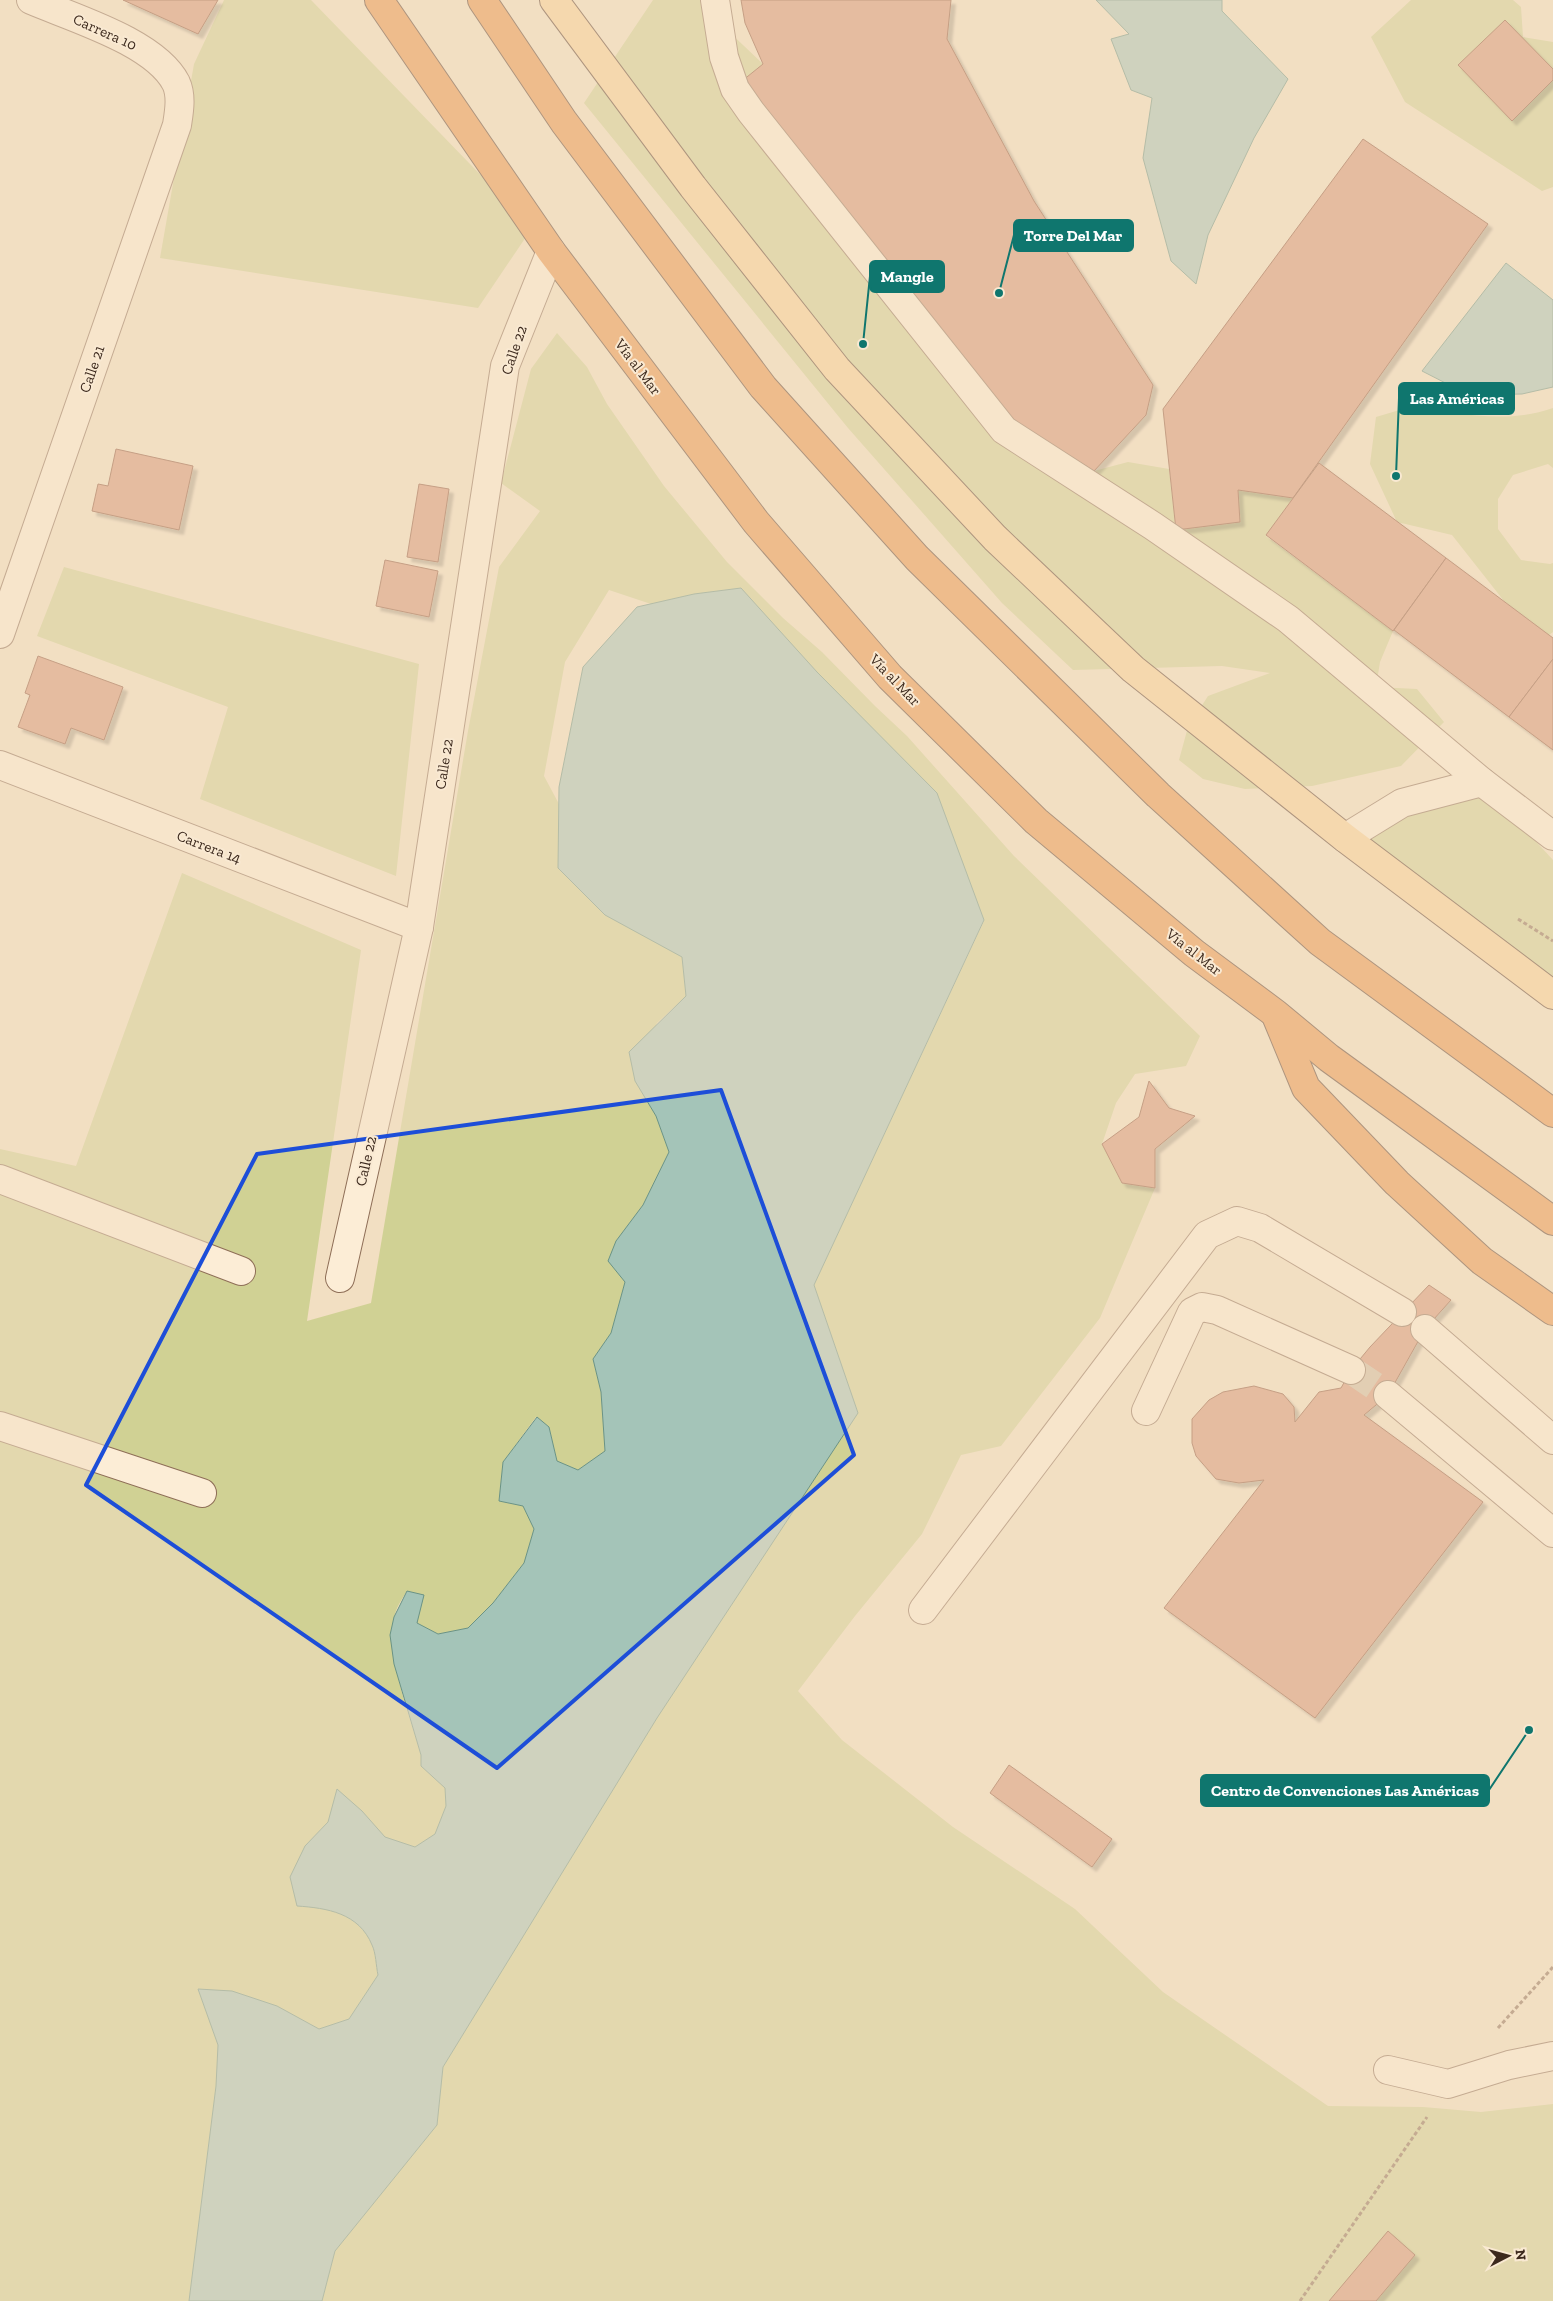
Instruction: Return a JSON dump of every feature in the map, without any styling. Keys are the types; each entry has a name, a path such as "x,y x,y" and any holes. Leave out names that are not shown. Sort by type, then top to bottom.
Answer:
{"highway":[{"name":"Vía al Mar","path":"379,0 551,251 756,522 890,677 1036,821 1194,953 1276,1014 1330,1058 1553,1221"},
{"path":"482,0 564,122 770,395 917,558 1158,795 1320,942 1553,1113"},
{"path":"1276,1014 1306,1088 1397,1183 1482,1261 1553,1311"}],"main road":[{"path":"559,2 693,187 837,368 995,538 1133,669 1345,838 1553,995"}],"street":[{"name":"Carrera 10","path":"31,0 137,45 164,66 177,85 180,103"},
{"path":"715,0 724,58 735,89 883,280 1004,430 1153,526 1288,619 1482,782 1553,836"},
{"name":"Calle 21","path":"0,634 177,125 180,103"},
{"name":"Calle 22","path":"340,1278 419,927 505,366 551,251"},
{"name":"Carrera 14","path":"0,765 218,851 419,927"},
{"path":"1345,838 1402,803 1482,782"},
{"path":"0,1179 241,1272"},
{"path":"924,1610 1207,1235 1238,1221 1260,1228 1402,1312"},
{"path":"1146,1411 1192,1312 1202,1307 1217,1310 1350,1370"},
{"path":"1426,1329 1553,1440"},
{"path":"1388,1395 1553,1533"},
{"path":"0,1426 202,1492"},
{"path":"1388,2070 1448,2084 1553,2056"}],"path":[{"path":"1494,2033 1553,1968"},
{"path":"1300,2301 1448,2084"}],"highlighted area":[{"path":"721,1090 854,1455 497,1768 86,1485 257,1154"}],"green space":[{"path":"224,0 311,0 532,228 478,308 160,258 194,64"},
{"path":"653,0 712,0 723,26 763,64 1002,414 1094,471 1128,462 1169,469 1176,530 1240,522 1238,490 1293,498 1266,536 1393,631 1380,662 1376,687 1417,689 1444,722 1401,766 1312,786 1245,789 1203,779 1179,760 1188,727 1208,696 1270,673 1222,666 1073,670 1002,603 848,428 584,103"},
{"path":"1411,0 1513,0 1521,7 1523,37 1553,42 1553,187 1542,191 1405,102 1371,37"},
{"path":"557,333 587,367 607,404 664,486 727,562 907,736 1014,856 1200,1036 1186,1066 1135,1074 1116,1103 1102,1144 1122,1183 1155,1188 1100,1318 1001,1446 961,1455 922,1534 855,1616 798,1691 842,1740 953,1827 1075,1909 1163,1992 1328,2106 1423,2107 1481,2112 1553,2104 1553,2301 322,2301 335,2251 437,2125 443,2067 657,1718 858,1413 814,1285 984,921 817,672 741,588 694,594 651,604 609,590 565,662 544,776 559,804 558,868 682,957 686,996 657,1023 635,1081 656,1116 669,1152 643,1205 616,1241 625,1282 611,1333 593,1359 601,1392 605,1451 578,1470 557,1461 549,1427 536,1417 503,1462 499,1501 523,1506 534,1529 524,1563 493,1603 468,1629 438,1634 417,1623 407,1591 397,1608 393,1636 394,1653 401,1688 421,1755 421,1766 445,1788 446,1806 435,1834 415,1847 385,1838 362,1811 328,1822 305,1846 297,1905 320,1908 351,1919 366,1934 374,1952 378,1975 349,2019 319,2029 277,2006 198,1989 218,2044 216,2086 189,2301 0,2301 0,1149 76,1166 182,873 361,950 307,1321 371,1303 468,731 499,567 540,511 501,483 531,369"},
{"path":"1413,406 1447,412 1501,417 1519,416 1553,408 1553,468 1548,464 1513,475 1498,499 1498,529 1521,560 1553,563 1553,632 1549,635 1504,601 1452,535 1397,522 1370,464 1376,417"},
{"path":"64,567 419,664 396,876 200,799 228,707 37,636"},
{"path":"1481,782 1553,860 1553,988 1386,861 1368,835 1423,798"}],"shaded area":[{"path":"1096,0 1222,0 1222,11 1288,79 1254,138 1208,235 1196,284 1171,261 1143,158 1152,98 1131,90 1111,39 1129,34"},
{"path":"1506,263 1553,300 1553,387 1522,394 1469,395 1422,371"},
{"path":"741,588 817,672 937,793 984,920 814,1285 858,1413 657,1718 443,2067 437,2125 335,2251 322,2301 189,2301 216,2086 218,2045 198,1989 232,1991 277,2006 319,2029 349,2019 378,1975 372,1945 359,1926 341,1914 320,1908 297,1906 290,1877 305,1846 328,1822 337,1789 362,1811 385,1837 415,1847 435,1834 446,1806 445,1788 421,1766 421,1755 394,1664 390,1635 394,1617 407,1591 424,1595 417,1623 438,1634 468,1628 493,1603 524,1563 534,1529 523,1506 499,1501 503,1462 537,1417 549,1427 557,1461 578,1470 605,1451 601,1392 593,1359 611,1333 625,1282 608,1261 616,1241 643,1205 669,1152 656,1116 635,1081 629,1052 686,996 682,957 605,915 558,868 559,787 583,667 637,607 694,594"}],"building":[{"path":"123,0 218,0 198,34"},
{"path":"741,0 951,0 947,39 1034,201 1153,385 1146,415 1094,471 1002,414 737,85 763,64 745,23"},
{"path":"1505,20 1553,69 1553,80 1512,121 1458,65"},
{"path":"1363,139 1488,224 1293,498 1238,490 1240,522 1176,530 1163,409"},
{"path":"116,449 193,466 179,530 92,511 98,484 108,486"},
{"path":"1319,463 1446,558 1393,631 1266,535"},
{"path":"419,484 449,489 438,562 407,557"},
{"path":"1446,558 1553,638 1553,659 1509,717 1394,630"},
{"path":"385,560 438,571 429,617 376,606"},
{"path":"38,656 123,687 104,740 71,728 65,744 18,727 30,695 25,693"},
{"path":"1553,659 1553,750 1509,717"},
{"path":"1149,1081 1169,1108 1195,1116 1155,1149 1155,1188 1122,1183 1102,1144 1139,1117"},
{"path":"1429,1285 1451,1300 1425,1329 1388,1395 1364,1415 1483,1502 1315,1718 1164,1608 1264,1480 1239,1483 1216,1479 1196,1456 1192,1443 1192,1419 1209,1400 1223,1392 1254,1386 1283,1394 1294,1407 1295,1422 1319,1392 1341,1388 1351,1370 1370,1347"},
{"path":"1009,1765 1112,1839 1092,1867 990,1793"},
{"path":"1388,2231 1415,2255 1376,2301 1329,2301"}],"tunnel":[{"path":"1351,1370 1388,1395"}],"place":[{"name":"Torre Del Mar","path":"999,293"},
{"name":"Mangle","path":"863,344"},
{"name":"Las Américas","path":"1396,476"},
{"name":"Centro de Convenciones Las Américas","path":"1529,1730"}]}
